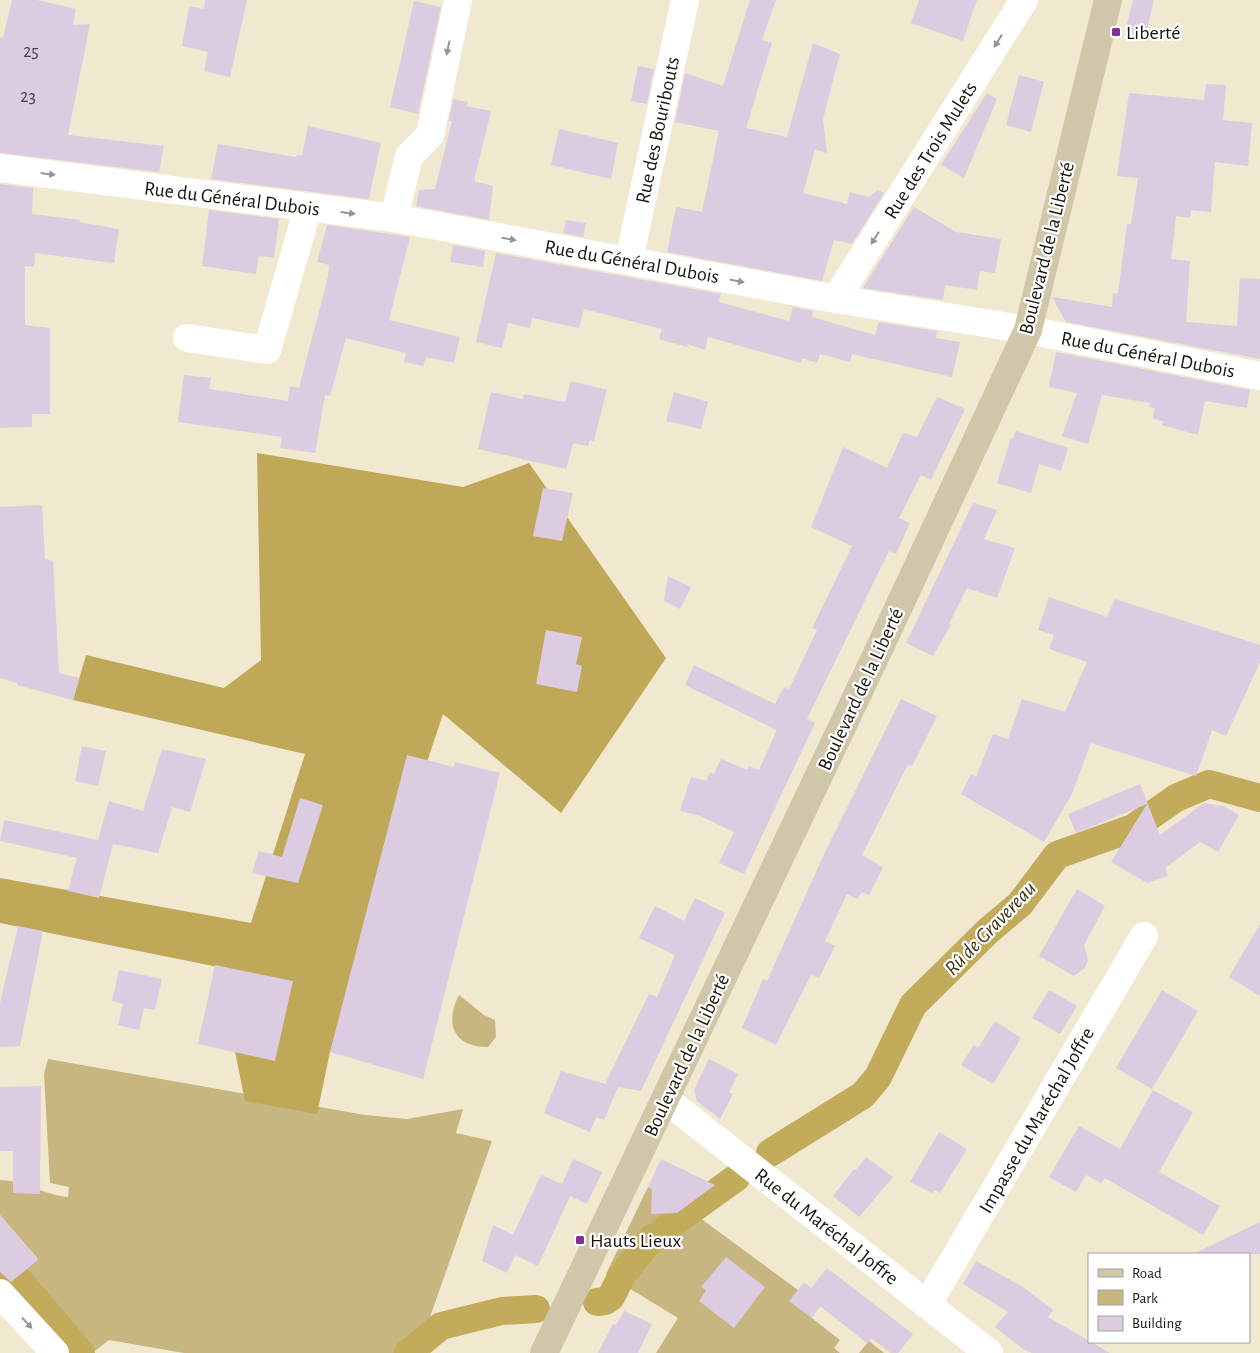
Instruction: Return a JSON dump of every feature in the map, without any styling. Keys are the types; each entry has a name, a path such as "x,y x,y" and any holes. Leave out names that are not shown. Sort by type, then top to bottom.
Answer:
{"street":[{"path":"394,218 409,156 430,135 458,0"},
{"name":"Rue des Bouribouts","path":"629,260 685,0"},
{"name":"Rue des Trois Mulets","path":"836,299 1024,0"},
{"name":"Boulevard de la Liberté","path":"544,1353 1028,330 1108,0"},
{"name":"Rue du Général Dubois","path":"0,168 394,218 836,299 1028,330 1260,376"},
{"path":"187,338 267,350 308,208"},
{"name":"Impasse du Maréchal Joffre","path":"927,1305 1144,936"},
{"name":"Rue du Maréchal Joffre","path":"665,1099 989,1353"},
{"path":"0,1293 55,1353"}],"green space":[{"path":"459,995 484,1015 495,1020 496,1037 488,1047 467,1043 455,1032 452,1015"},
{"path":"48,1059 365,1115 407,1119 463,1109 456,1133 492,1141 424,1334 402,1353 184,1353 109,1340 92,1353 23,1272 38,1259 0,1215 0,1180 17,1182 51,1194 68,1197 69,1187 50,1183 44,1074"},
{"path":"648,1187 685,1207 798,1290 790,1301 840,1340 834,1348 840,1353 656,1353 678,1318 606,1274"},
{"path":"869,1341 884,1353 859,1353"}],"shaded area":[{"path":"257,453 463,487 529,463 666,658 561,813 443,714 330,1052 317,1114 245,1101 218,967 0,923 0,878 251,923 305,754 73,700 86,655 224,688 261,660"}],"building":[{"path":"12,0 37,0 76,9 73,25 90,24 68,135 164,146 159,172 0,153 0,37 3,38"},
{"path":"205,0 247,0 230,77 204,71 208,52 182,46 189,6 204,9"},
{"path":"750,0 776,0 762,40 772,43 746,128 787,137 813,43 840,54 823,119 827,153 815,149 803,193 847,204 850,192 869,197 878,190 884,193 852,244 834,240 822,281 667,252 676,207 702,212 719,131 675,122 685,73 723,86"},
{"path":"919,0 977,0 963,41 911,23"},
{"path":"1133,0 1154,0 1145,37 1125,32"},
{"path":"414,1 441,7 418,114 390,107"},
{"path":"638,66 654,69 647,104 631,101"},
{"path":"1019,75 1044,82 1031,132 1006,125"},
{"path":"1206,84 1226,85 1223,120 1252,123 1248,166 1215,162 1211,212 1191,210 1190,218 1176,216 1171,259 1190,261 1186,322 1237,326 1240,278 1260,279 1260,359 1066,322 1052,297 1112,307 1113,293 1118,294 1127,224 1131,224 1138,178 1117,176 1129,93 1204,100"},
{"path":"987,93 997,99 964,178 941,165"},
{"path":"453,99 468,102 467,106 491,111 474,181 493,186 489,220 416,206 419,190 435,189 452,121 449,121"},
{"path":"308,126 381,143 369,199 211,179 218,144 296,157 297,155 302,156"},
{"path":"559,129 618,143 611,179 551,165"},
{"path":"0,184 33,188 32,214 80,220 79,222 119,229 114,263 35,253 34,267 25,266 25,325 50,328 50,414 32,414 32,427 0,428"},
{"path":"914,207 956,232 1001,239 995,273 980,271 977,290 945,285 943,300 863,288"},
{"path":"209,210 279,219 274,258 259,256 256,274 202,266"},
{"path":"566,220 586,223 583,237 563,233"},
{"path":"327,225 410,237 389,320 460,337 454,363 426,357 423,366 404,362 406,353 346,338 330,396 325,395 315,453 280,448 282,437 178,422 184,375 211,378 209,389 288,401 290,386 299,388 328,277 329,265 317,262"},
{"path":"453,245 485,251 483,267 450,262"},
{"path":"496,253 721,294 719,302 789,321 793,307 813,311 812,317 875,335 879,322 937,331 936,338 960,342 952,377 852,354 850,362 820,354 817,363 802,358 801,363 708,337 705,350 688,344 687,347 659,339 662,329 584,309 579,328 532,318 530,328 508,323 502,348 476,342"},
{"path":"1056,352 1250,390 1247,408 1205,401 1198,435 1162,425 1163,421 1153,419 1155,408 1149,407 1150,403 1102,395 1088,444 1062,436 1077,393 1049,387"},
{"path":"571,381 607,390 594,441 590,440 588,446 573,443 566,469 478,449 491,392 522,399 524,394 565,402"},
{"path":"674,392 708,402 701,429 666,421"},
{"path":"937,397 965,409 931,480 921,475 899,518 910,523 896,554 889,551 807,719 815,723 744,874 719,863 734,832 698,815 680,811 691,777 706,781 710,772 714,774 721,759 747,770 749,766 759,770 777,730 685,685 694,665 775,704 784,687 789,689 817,630 812,628 852,546 811,527 843,447 887,468 903,433 917,437"},
{"path":"1016,431 1068,448 1061,471 1039,464 1031,493 997,483 1011,438 1013,438"},
{"path":"543,488 573,493 562,541 533,536"},
{"path":"973,503 997,510 984,539 1015,548 997,598 967,588 949,624 951,625 933,656 906,643"},
{"path":"42,505 45,559 53,561 59,673 79,678 73,700 17,685 17,683 0,678 0,507"},
{"path":"668,576 691,587 680,609 664,601"},
{"path":"1049,597 1107,617 1115,599 1260,645 1260,662 1226,736 1212,730 1196,776 1091,743 1072,794 1044,842 961,794 971,774 976,777 993,734 1008,739 1022,699 1065,712 1087,662 1049,649 1054,635 1038,630"},
{"path":"546,630 582,637 576,664 582,666 577,692 536,684"},
{"path":"901,699 937,716 912,766 908,764 862,855 883,867 869,895 862,892 857,899 847,894 825,941 835,946 819,978 811,975 776,1045 742,1028 763,979 767,981 825,852"},
{"path":"82,746 106,751 98,786 75,781"},
{"path":"162,749 206,759 190,812 172,807 158,853 113,844 99,898 68,891 77,858 0,841 4,820 98,840 109,801 143,811"},
{"path":"407,755 454,767 455,762 500,773 423,1079 330,1052"},
{"path":"1140,784 1160,835 1204,803 1224,806 1239,815 1218,852 1200,842 1165,868 1168,876 1147,883 1111,862 1147,804 1076,833 1068,814"},
{"path":"300,798 323,805 298,883 252,873 259,851 282,857"},
{"path":"1077,889 1105,906 1084,945 1088,960 1085,968 1074,976 1039,956"},
{"path":"695,898 725,913 641,1091 618,1087 604,1120 596,1117 590,1132 544,1113 561,1071 605,1084 649,994 657,997 675,955 639,938 655,906 684,921"},
{"path":"1260,924 1260,996 1229,977"},
{"path":"18,926 43,931 20,1046 0,1047 0,1003"},
{"path":"215,965 293,981 275,1061 198,1044"},
{"path":"119,970 162,979 155,1010 144,1008 139,1030 118,1025 123,1004 112,1001"},
{"path":"1049,990 1077,1006 1060,1034 1032,1018"},
{"path":"1162,990 1198,1011 1152,1089 1116,1068"},
{"path":"995,1021 1021,1038 993,1084 961,1065 974,1045 978,1048"},
{"path":"709,1059 738,1074 729,1092 733,1094 720,1119 697,1101 694,1090"},
{"path":"41,1086 40,1194 13,1193 13,1151 0,1151 0,1087"},
{"path":"1153,1090 1193,1112 1159,1172 1220,1206 1203,1235 1105,1178 1101,1183 1086,1175 1076,1192 1049,1177 1079,1126 1120,1149"},
{"path":"939,1132 967,1149 940,1193 935,1190 932,1193 910,1182"},
{"path":"866,1157 893,1177 859,1217 833,1196"},
{"path":"573,1159 602,1172 587,1204 570,1196 538,1266 515,1255 507,1273 482,1261 493,1225 513,1235 541,1175 562,1184"},
{"path":"661,1159 715,1185 677,1213 651,1214 652,1189 648,1187"},
{"path":"0,1215 38,1260 11,1282 0,1272"},
{"path":"1260,1222 1260,1254 1195,1253"},
{"path":"726,1257 765,1287 734,1328 699,1301 706,1290 701,1287"},
{"path":"976,1261 1023,1287 1053,1310 1048,1317 1088,1340 1088,1343 1093,1343 1110,1353 1032,1353 1023,1349 995,1327 1008,1312 963,1284"},
{"path":"827,1268 913,1334 898,1353 891,1353 871,1338 867,1343 820,1306 812,1318 789,1301 804,1282 811,1288"},
{"path":"624,1311 652,1324 638,1353 598,1353 613,1324 616,1325"}],"waterway":[{"name":"Rû de Gravereau","path":"770,1153 863,1095 878,1077 913,1005 988,931 1020,904 1057,855 1133,828 1176,798 1209,784 1260,798"},
{"path":"665,1229 736,1178"},
{"path":"597,1302 605,1301 611,1297 622,1275 652,1238"},
{"path":"0,1258 81,1353"},
{"path":"408,1353 441,1326 502,1311 536,1309"}],"place":[{"name":"Liberté","path":"1116,32"},
{"name":"Hauts Lieux","path":"580,1240"}]}
